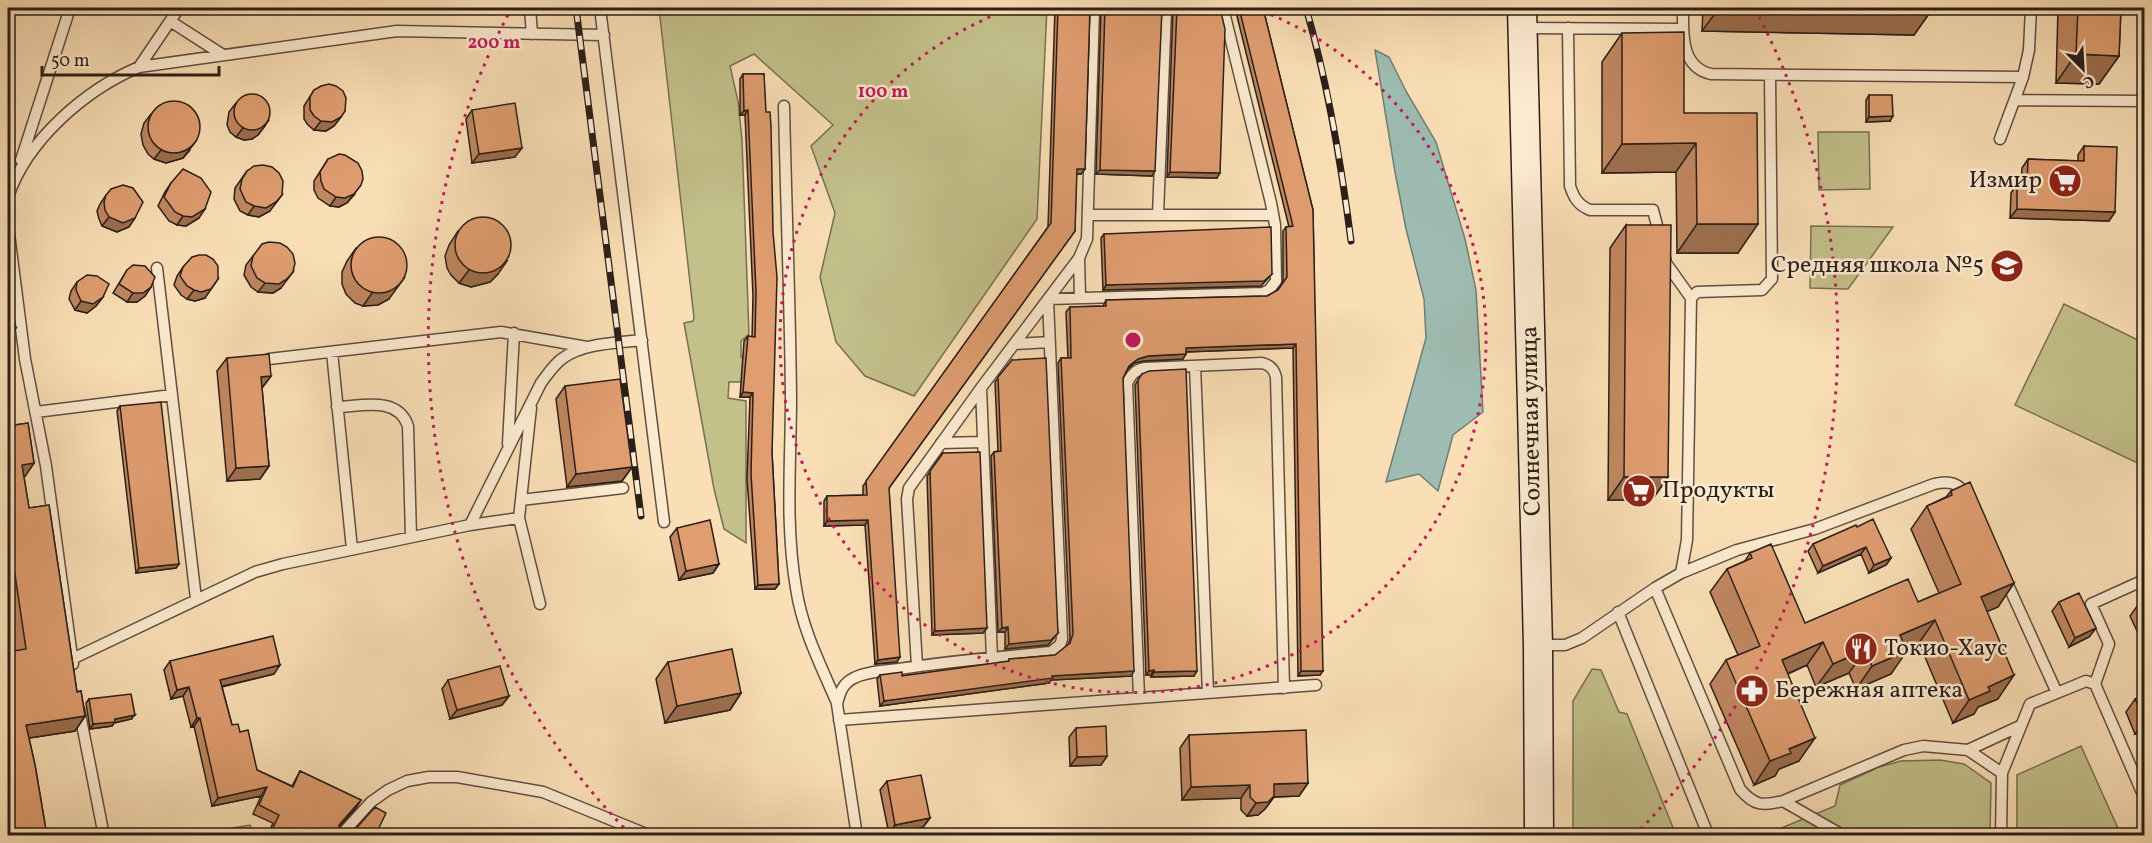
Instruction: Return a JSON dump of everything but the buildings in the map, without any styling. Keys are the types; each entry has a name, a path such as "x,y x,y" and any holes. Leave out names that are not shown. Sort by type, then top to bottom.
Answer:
{"street":[{"name":"Солнечная улица","path":"1522,18 1538,645 1539,836"}],"lane":[{"path":"8,196 70,8"},
{"path":"139,67 179,8"},
{"path":"530,8 532,34"},
{"path":"600,8 664,522"},
{"path":"917,666 907,499 914,480 1079,258 1087,238 1094,8"},
{"path":"1158,215 1166,8"},
{"path":"1048,299 1263,293 1269,290 1276,281 1273,215 1222,8"},
{"path":"1683,8 1685,46 1694,66 1702,72 1770,75 2023,77"},
{"path":"2000,139 2023,77 2029,50 2031,8"},
{"path":"1522,18 1568,28 1683,29"},
{"path":"170,21 223,55"},
{"path":"1568,28 1570,186 1574,198 1581,206 1590,210 1653,210 1666,263 1690,298 1687,540 1681,573"},
{"path":"18,169 42,139 87,97 139,67 397,31 604,35"},
{"path":"1690,298 1697,292 1762,290 1772,279 1770,75"},
{"path":"2015,100 2145,101"},
{"path":"784,106 791,399 789,472 795,587 810,640 837,704 857,836"},
{"path":"1088,216 1273,215"},
{"path":"8,226 25,359 36,412 74,671"},
{"path":"1079,258 1080,298"},
{"path":"157,268 196,599"},
{"path":"837,704 840,691 856,676 917,666 1051,652 1060,645 1062,639 1048,299"},
{"path":"269,359 501,332 590,348"},
{"path":"508,449 514,333"},
{"path":"470,525 541,383 562,358 590,348 642,340"},
{"path":"1014,344 1050,342"},
{"path":"332,352 352,549"},
{"path":"1139,698 1127,382 1137,369 1262,363 1268,364 1274,370 1284,688"},
{"path":"1196,366 1208,693"},
{"path":"981,388 992,658"},
{"path":"36,412 172,395"},
{"path":"532,401 519,518 540,604"},
{"path":"337,407 387,405 400,412 405,419 408,426 411,537"},
{"path":"941,443 983,442"},
{"path":"1538,645 1565,645 1582,638 1618,612 1681,573 1737,550 1815,529 1947,481 1956,484 1967,494 1971,504"},
{"path":"521,500 623,488"},
{"path":"72,659 255,572 352,549 470,525 519,518"},
{"path":"2000,567 2056,693"},
{"path":"2145,580 2091,604 2109,644 2095,684 2145,797"},
{"path":"1655,588 1740,789 1749,799 1759,804 1784,801 1904,750 1923,746 1968,750 2002,773"},
{"path":"1618,612 1707,832"},
{"path":"2001,836 2002,773 2030,704 2086,681 2095,684"},
{"path":"839,720 1316,686"},
{"path":"77,694 104,836"},
{"path":"1968,750 2020,726"},
{"path":"340,836 371,802 388,790 407,781 429,777 457,777 543,792 651,836"},
{"path":"1784,801 1844,836"}],"shaded area":[{"path":"659,8 1047,8 1037,219 914,396 865,376 836,342 820,277 835,213 811,146 833,125 754,54 730,66 738,101 742,140 749,334 741,341 741,357 748,359 745,382 729,382 728,398 746,401 746,543 724,529 714,489 684,323 693,321 694,318"},
{"path":"1818,132 1869,132 1870,189 1819,190"},
{"path":"1811,226 1893,227 1848,289 1810,288"},
{"path":"2064,304 2144,343 2144,466 2015,405"},
{"path":"1592,669 1601,670 1619,712 1627,714 1676,835 1573,835 1573,701"},
{"path":"2081,746 2121,835 2017,835 2017,775"},
{"path":"1940,760 1964,764 1991,783 1990,835 1762,836 1835,806 1840,785 1879,767 1901,761"},
{"path":"250,825 253,835 191,835"}],"water":[{"path":"1375,50 1389,57 1436,142 1465,239 1476,290 1483,412 1453,435 1438,491 1419,474 1386,482 1426,338 1424,299 1406,229"}],"railway":[{"path":"576,8 641,516"},
{"path":"1306,8 1333,123 1351,241"}],"place":[{"name":"Измир","path":"2065,181"},
{"name":"Средняя школа №5","path":"2007,266"},
{"name":"Продукты","path":"1639,491"},
{"name":"Токио-Хаус","path":"1861,649"},
{"name":"Бережная аптека","path":"1752,691"}]}
